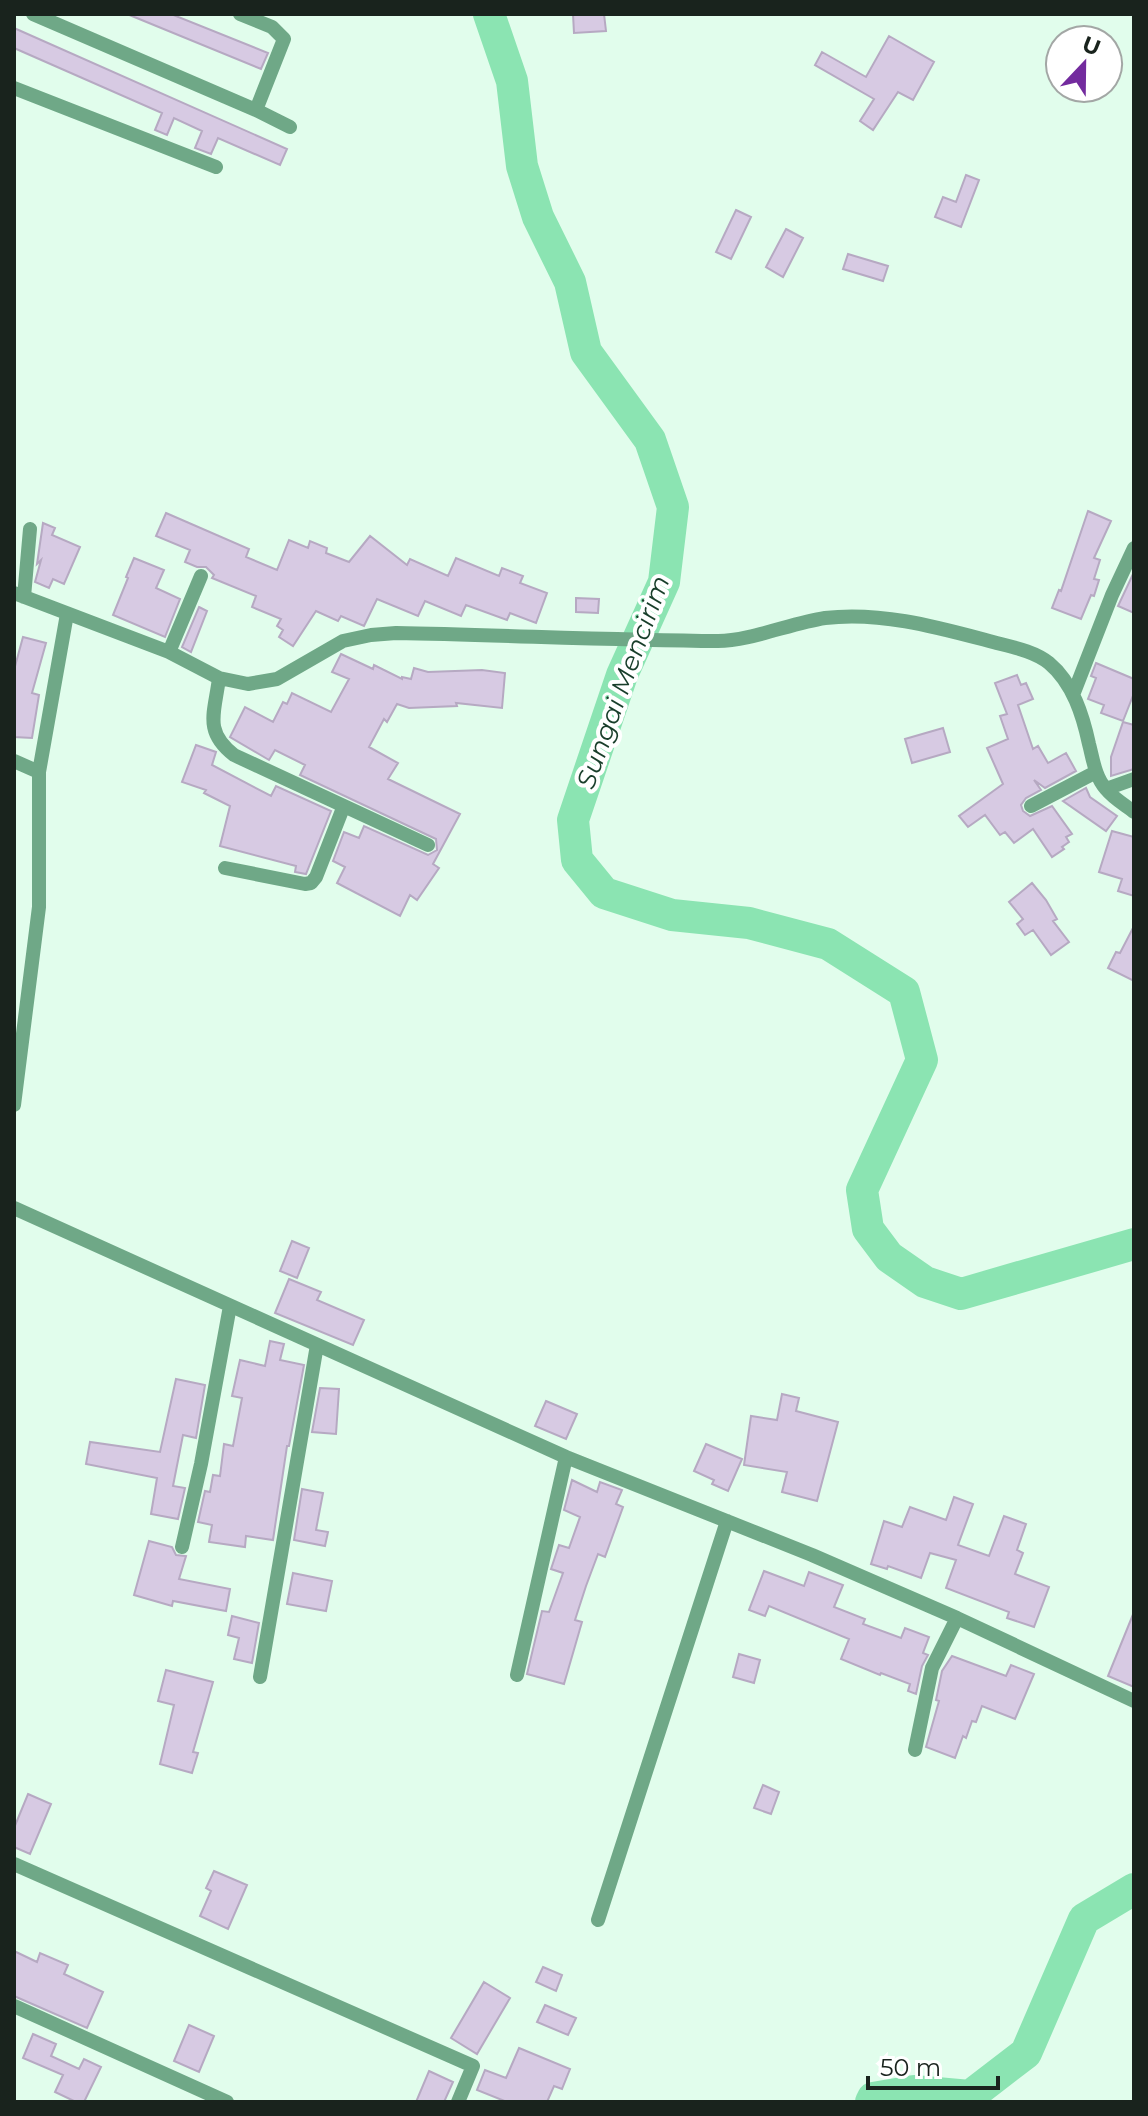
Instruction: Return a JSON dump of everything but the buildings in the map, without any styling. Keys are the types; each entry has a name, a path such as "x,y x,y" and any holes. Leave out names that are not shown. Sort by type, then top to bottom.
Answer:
{"street":[{"path":"33,14 290,127"},
{"path":"240,14 272,27 284,39 256,110"},
{"path":"14,88 216,167"},
{"path":"30,529 19,595 169,652 219,678 248,684 265,682 343,641 371,635 583,636 723,641 795,623 863,617 903,621 1034,654 1060,674 1073,695 1086,728 1096,772 1106,789 1134,812"},
{"path":"1073,695 1134,548"},
{"path":"169,652 201,576"},
{"path":"14,1105 17,1057 39,907 39,772 67,614"},
{"path":"219,678 214,733 220,744 234,755 343,808 428,845"},
{"path":"14,761 39,772"},
{"path":"1031,806 1096,772"},
{"path":"1106,789 1134,779"},
{"path":"225,868 311,883 343,808"},
{"path":"14,1208 566,1457 957,1618 1134,1701"},
{"path":"182,1547 201,1464 230,1306"},
{"path":"260,1677 317,1345"},
{"path":"517,1675 566,1457"},
{"path":"598,1920 727,1521"},
{"path":"915,1750 932,1668 957,1618"},
{"path":"14,1864 473,2066 458,2102"},
{"path":"14,2006 227,2102"}],"waterway":[{"name":"Sungai Mencirim","path":"489,14 512,81 522,166 538,217 570,282 586,352 650,440 673,507 664,582 622,675 573,820 577,860 604,893 672,915 749,923 828,944 904,992 922,1060 862,1190 868,1229 889,1257 925,1282 961,1294 1134,1244"},
{"name":"Sungai Mencirim","path":"871,2102 873,2098 914,2091 970,2096 1026,2053 1084,1919 1134,1889"}]}
